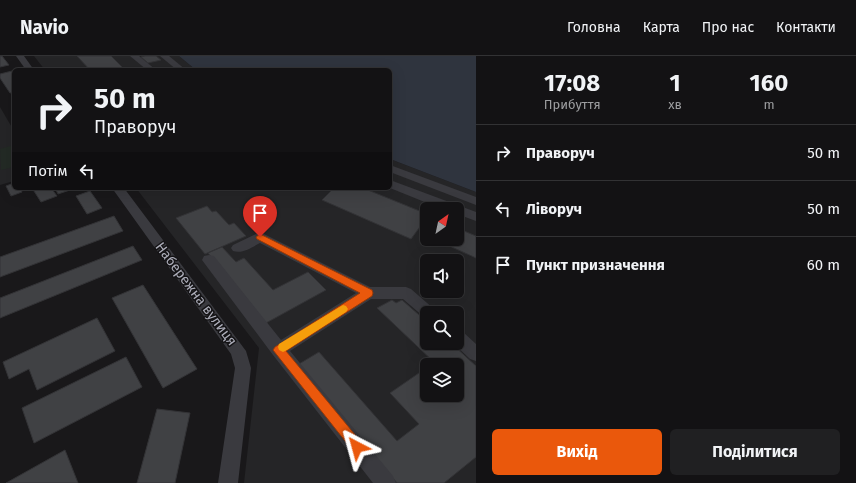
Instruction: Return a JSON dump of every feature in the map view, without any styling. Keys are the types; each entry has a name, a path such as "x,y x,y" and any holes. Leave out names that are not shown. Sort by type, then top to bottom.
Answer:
{"street":[{"path":"20,56 29,68"},
{"path":"134,56 149,68"},
{"path":"164,56 179,68"},
{"path":"392,169 476,201"},
{"path":"392,185 436,202"},
{"name":"Набережна вулиця","path":"119,190 238,351 244,368 228,483"},
{"path":"464,213 476,217"},
{"path":"238,248 260,237 368,293 406,293 421,306"},
{"path":"209,260 386,483"},
{"path":"279,350 368,293"},
{"path":"464,343 476,354"}],"shaded area":[{"path":"34,56 179,56 194,68 43,68"},
{"path":"179,56 476,56 476,192 392,160 392,68 194,68"},
{"path":"0,107 12,128 12,182 0,185"},
{"path":"12,146 12,167 1,170 0,149"},
{"path":"392,160 476,192 476,483 244,483 259,348 138,190 392,190"}],"building":[{"path":"0,56 2,56 9,65 0,67"},
{"path":"77,56 111,56 123,68 88,68"},
{"path":"156,56 161,60 148,63 141,57"},
{"path":"12,71 12,92 10,93 0,78 0,74"},
{"path":"12,184 12,190 21,190 22,192 11,196 6,186"},
{"path":"33,190 52,190 57,196 41,202"},
{"path":"56,190 70,190 58,194"},
{"path":"332,190 368,190 420,211 420,227 411,239 322,200"},
{"path":"90,191 102,208 87,214 76,196"},
{"path":"207,206 212,212 216,211 229,225 234,223 246,236 205,254 176,218"},
{"path":"114,216 123,231 0,277 0,257"},
{"path":"464,231 476,236 476,258 449,246 464,246"},
{"path":"133,246 142,260 0,318 0,298"},
{"path":"222,247 236,262 244,258 273,290 308,272 326,290 266,323 208,253"},
{"path":"143,285 197,369 163,388 112,298"},
{"path":"392,300 396,303 402,300 420,316 420,349 377,308"},
{"path":"97,318 115,351 37,390 29,369 9,379 3,362"},
{"path":"421,350 459,350 476,366 476,457 444,483 397,483 299,364 319,352 397,441 419,424 390,393 419,373 420,402 464,402 464,358 430,358"},
{"path":"126,357 142,387 34,443 22,408"},
{"path":"157,409 190,413 175,483 137,483"},
{"path":"65,450 78,483 6,483"}],"slow traffic":[{"path":"283,347 343,309"}],"route":[{"path":"260,237 368,293 279,350 357,447"}]}
